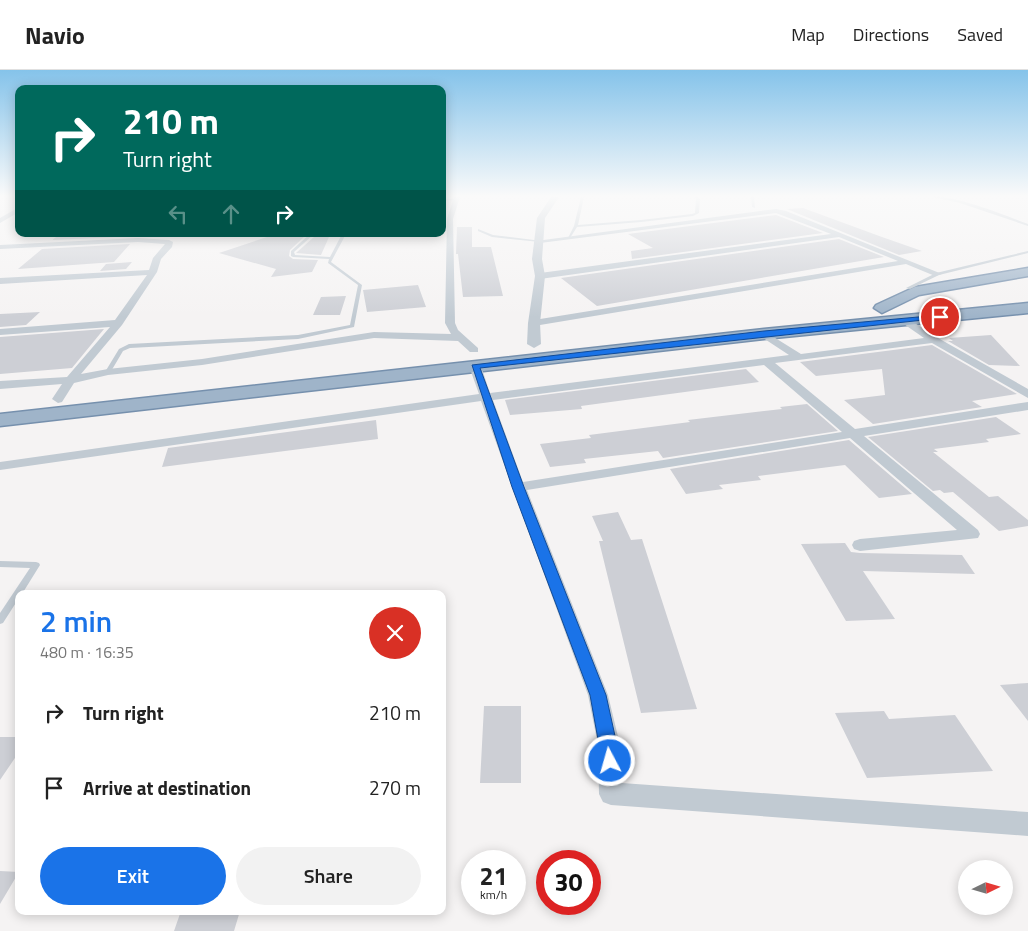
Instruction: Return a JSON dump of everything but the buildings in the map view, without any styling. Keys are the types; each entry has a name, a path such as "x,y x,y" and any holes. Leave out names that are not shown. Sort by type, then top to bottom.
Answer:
{"highway":[{"path":"882,308 915,291 1028,272"},
{"path":"0,405 534,344 1028,294"},
{"path":"0,420 471,352 764,334 1028,308"},
{"path":"904,320 1028,313"}],"street":[{"path":"57,244 65,237"},
{"path":"0,247 139,237"},
{"path":"58,399 70,380 118,323 153,272 158,258 169,245 169,242 142,237"},
{"path":"450,237 450,323 453,331 471,352 485,397 518,487 598,695 609,745 611,794 1028,824"},
{"path":"534,344 534,323 540,276 537,259 540,240 567,237"},
{"path":"540,276 823,237"},
{"path":"844,237 938,274"},
{"path":"534,323 906,262"},
{"path":"0,281 153,272"},
{"path":"904,320 934,340 1028,394"},
{"path":"0,332 118,323"},
{"path":"764,334 799,357"},
{"path":"0,385 70,380 108,372 202,362 374,335 471,352"},
{"path":"0,466 485,397 934,340"},
{"path":"767,362 972,534 860,544"},
{"path":"518,487 1028,406"}],"lane":[{"path":"306,237 292,252 293,256 331,258"},
{"path":"108,372 121,350 129,346 298,337 352,326 360,285 329,262 342,237"},
{"path":"506,237 540,240"},
{"path":"908,288 938,274 1028,252"},
{"path":"0,564 36,565 20,590"},
{"path":"0,620 15,597"}],"route":[{"path":"610,761 609,745 598,695 518,487 475,366 764,334 940,317"}]}
